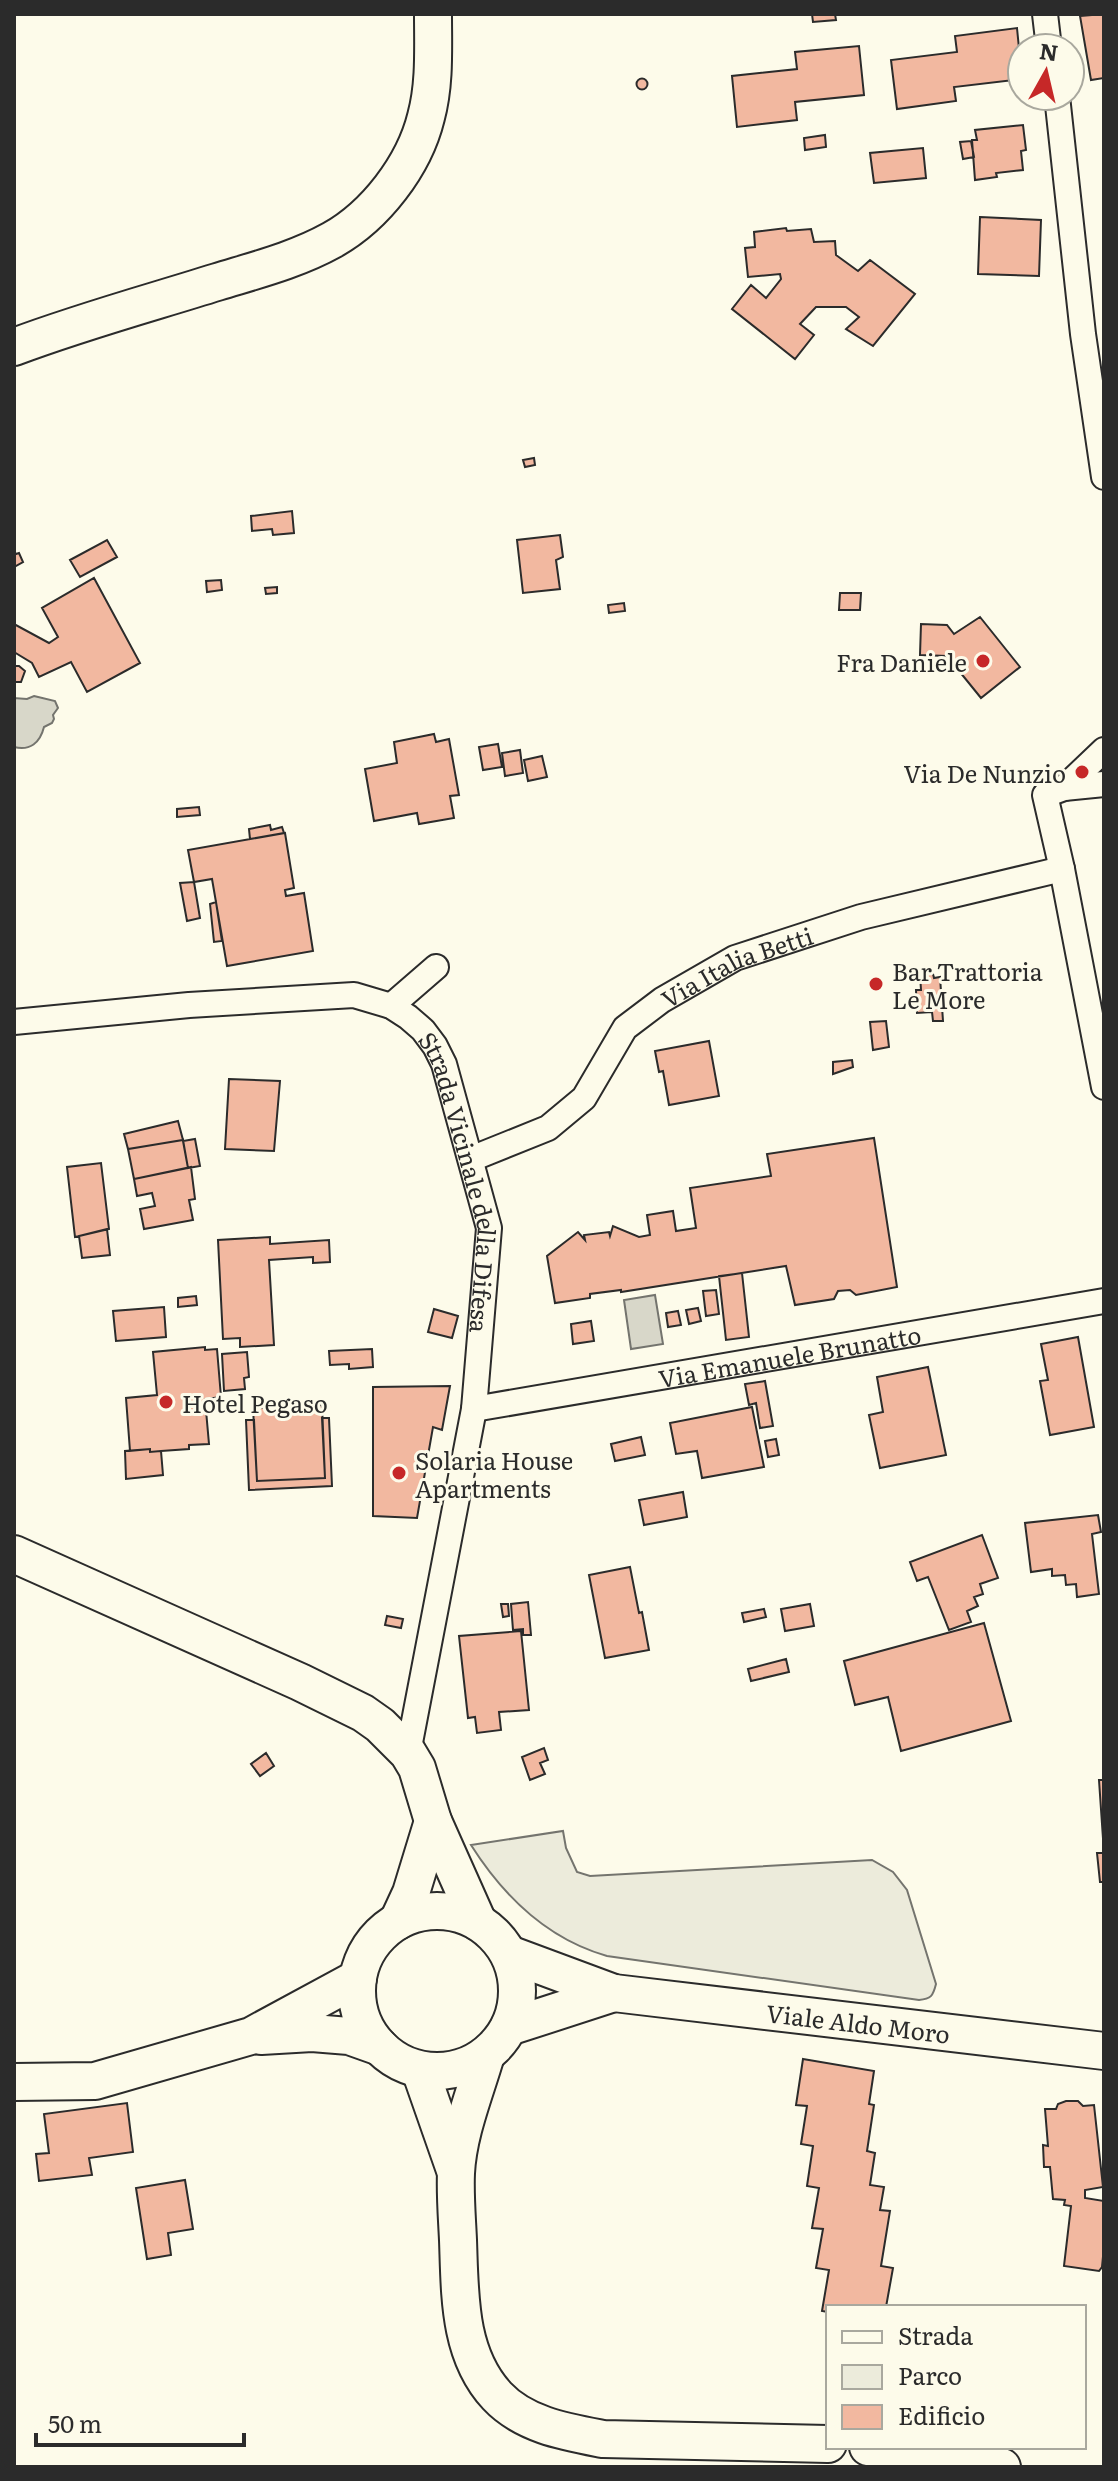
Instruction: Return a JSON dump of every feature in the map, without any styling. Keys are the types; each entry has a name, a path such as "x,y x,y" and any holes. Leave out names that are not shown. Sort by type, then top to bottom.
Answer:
{"main road":[{"path":"14,347 288,260 333,240 367,214 413,153 426,117 433,68 433,14"},
{"path":"14,1554 344,1703 380,1725 408,1753 424,1785 433,1821 478,1922"},
{"path":"398,1921 411,1893 433,1821"},
{"path":"424,1912 452,1912 478,1922 496,1935 509,1954 517,1978 517,2003 500,2043 466,2066 443,2071 420,2070 398,2061 380,2047 365,2026 358,2003 358,1978 365,1955 379,1935 398,1921 424,1912"},
{"name":"Viale Aldo Moro","path":"509,1954 614,1993 1104,2051"},
{"path":"14,2082 95,2081 251,2036 358,1978"},
{"name":"Viale Aldo Moro","path":"509,2027 614,1993"},
{"path":"251,2036 312,2033 349,2036 380,2047"},
{"path":"486,2055 465,2123 456,2172 460,2294 465,2335 479,2372 499,2398 528,2419 567,2432 603,2439 826,2444"},
{"path":"420,2070 456,2172"},
{"path":"886,2449 966,2458 1002,2467"}],"street":[{"path":"1059,112 1083,334 1104,477"},
{"path":"1054,792 1104,750"},
{"path":"1054,792 1104,784"},
{"path":"1054,792 1062,869 1104,1087"},
{"name":"Via Italia Betti","path":"471,1159 548,1128 584,1098 625,1028 662,1000 735,958 861,917 1062,869"},
{"path":"391,1006 436,967"},
{"name":"Strada Vicinale della Difesa","path":"14,1022 335,994 354,995 391,1006 423,1030 435,1046 444,1064 489,1228 474,1409 408,1753"},
{"name":"Via Emanuele Brunatto","path":"474,1409 1104,1301"}],"green space":[{"path":"563,1831 566,1848 577,1872 590,1876 872,1860 893,1872 907,1890 936,1984 934,1991 929,1998 919,2000 607,1956 585,1948 565,1939 529,1914 498,1882 471,1845"}],"shaded area":[{"path":"34,696 55,701 58,708 54,719 44,727 34,744 25,748 14,747 14,698"},
{"path":"655,1295 663,1344 631,1349 624,1300"}],"building":[{"path":"812,14 835,14 836,20 813,22"},
{"path":"1104,14 1104,78 1091,80 1086,32 1083,32 1080,16"},
{"path":"1017,28 1017,32 1006,32 1006,81 954,87 956,101 897,109 891,60 957,52 955,36"},
{"path":"859,46 864,95 795,102 797,120 737,127 732,76 797,69 795,52"},
{"path":"642,79 647,84 642,89 637,84"},
{"path":"1023,125 1026,150 1021,151 1023,170 996,173 997,177 975,180 972,140 977,140 975,130"},
{"path":"825,135 826,147 805,150 804,138"},
{"path":"971,141 974,157 963,159 960,142"},
{"path":"923,148 926,178 874,183 870,153"},
{"path":"980,217 1041,220 1039,276 978,274"},
{"path":"786,228 787,231 811,229 814,242 835,241 836,255 858,271 870,260 915,294 873,346 846,329 859,317 846,307 816,307 800,324 814,335 795,359 732,309 751,285 766,298 781,279 780,274 748,277 745,248 755,247 754,232"},
{"path":"534,458 535,465 525,467 523,460"},
{"path":"292,511 294,533 273,535 272,529 252,531 251,516"},
{"path":"560,535 563,557 556,560 560,589 523,593 517,540"},
{"path":"107,540 117,557 80,577 70,560"},
{"path":"14,551 19,553 23,562 14,567"},
{"path":"94,578 140,663 87,692 71,662 39,677 32,663 14,652 14,624 49,643 58,637 42,608"},
{"path":"221,580 222,590 207,592 206,581"},
{"path":"277,587 277,593 266,594 265,588"},
{"path":"840,593 861,593 860,610 839,610"},
{"path":"624,603 625,611 609,613 608,605"},
{"name":"Fra Daniele","path":"980,617 1020,667 981,698 947,656 920,655 921,624 947,625 954,634"},
{"path":"14,666 25,671 21,682 14,682"},
{"path":"434,734 436,742 449,739 459,795 450,796 454,818 419,824 417,813 374,821 365,769 397,763 394,742"},
{"path":"498,744 502,767 483,770 479,747"},
{"path":"520,750 523,773 505,776 502,753"},
{"path":"542,756 547,777 528,781 524,760"},
{"path":"199,807 200,815 177,817 177,809"},
{"path":"270,825 271,830 282,827 284,833 250,839 249,829"},
{"path":"285,833 294,888 285,890 286,896 304,893 313,951 227,966 212,879 194,882 188,850"},
{"path":"194,882 200,918 187,921 180,883"},
{"path":"216,902 222,941 214,942 210,904"},
{"path":"920,974 940,977 943,1021 933,1021 932,1012 917,1013 916,990 921,990"},
{"path":"886,1021 889,1047 873,1050 870,1022"},
{"path":"709,1041 719,1096 669,1105 663,1071 659,1072 655,1051"},
{"path":"852,1060 853,1067 833,1074 833,1062"},
{"path":"229,1079 280,1081 274,1151 225,1149"},
{"path":"178,1121 183,1140 128,1149 124,1134"},
{"path":"874,1138 897,1287 856,1295 850,1290 838,1291 834,1299 795,1305 786,1266 621,1292 590,1294 590,1298 555,1303 547,1256 578,1232 585,1240 584,1235 609,1232 610,1236 613,1226 639,1237 650,1235 647,1215 673,1211 676,1231 696,1228 690,1188 771,1176 767,1154"},
{"path":"195,1139 200,1166 188,1168 183,1141"},
{"path":"183,1140 188,1168 134,1179 128,1149"},
{"path":"101,1163 109,1229 75,1237 67,1167"},
{"path":"191,1167 195,1199 189,1200 193,1220 144,1229 140,1209 155,1206 152,1193 137,1196 134,1179"},
{"path":"107,1229 110,1255 82,1258 79,1236"},
{"path":"270,1237 270,1244 329,1240 330,1262 313,1263 313,1257 269,1260 274,1345 240,1347 240,1338 223,1339 218,1240"},
{"path":"742,1273 749,1337 726,1340 719,1276"},
{"path":"716,1290 719,1314 706,1316 703,1291"},
{"path":"196,1296 197,1305 178,1307 178,1298"},
{"path":"164,1307 166,1337 116,1341 113,1311"},
{"path":"698,1308 701,1321 689,1324 686,1310"},
{"path":"434,1309 458,1316 452,1338 428,1332"},
{"path":"678,1311 681,1325 668,1327 666,1313"},
{"path":"591,1321 594,1341 573,1344 571,1324"},
{"path":"1078,1337 1094,1427 1050,1435 1040,1381 1048,1380 1041,1344"},
{"name":"Hotel Pegaso","path":"205,1347 205,1350 217,1349 221,1397 205,1399 209,1444 189,1445 189,1449 130,1451 126,1398 157,1395 153,1352"},
{"path":"372,1349 373,1367 349,1369 349,1364 330,1365 329,1351"},
{"path":"247,1352 249,1377 244,1378 245,1389 224,1391 222,1354"},
{"path":"928,1367 946,1455 880,1468 869,1415 883,1412 877,1377"},
{"path":"765,1381 773,1426 760,1428 756,1403 749,1405 745,1384"},
{"name":"Solaria House Apartments","path":"450,1386 442,1430 433,1427 417,1518 373,1516 373,1387"},
{"path":"322,1405 325,1478 257,1481 253,1408"},
{"path":"752,1407 764,1467 702,1478 697,1451 676,1454 670,1423"},
{"path":"322,1418 329,1418 332,1486 249,1490 246,1420 254,1420 257,1481 325,1478"},
{"path":"641,1437 645,1455 615,1461 611,1444"},
{"path":"776,1439 779,1455 768,1457 765,1441"},
{"path":"150,1449 150,1452 161,1451 163,1475 126,1479 125,1451"},
{"path":"683,1492 687,1517 644,1525 639,1500"},
{"path":"1098,1515 1101,1532 1092,1534 1099,1594 1077,1597 1076,1584 1066,1585 1065,1575 1052,1576 1052,1569 1031,1572 1025,1523"},
{"path":"982,1535 998,1578 980,1584 983,1594 974,1597 978,1606 967,1611 971,1622 949,1630 928,1577 917,1581 910,1562"},
{"path":"630,1567 649,1650 605,1658 589,1575"},
{"path":"528,1602 531,1635 523,1635 523,1629 513,1630 511,1604"},
{"path":"501,1604 508,1604 509,1616 503,1617"},
{"path":"810,1604 814,1626 785,1631 781,1609"},
{"path":"764,1609 766,1617 744,1622 742,1613"},
{"path":"387,1616 403,1619 401,1628 385,1625"},
{"path":"984,1623 1011,1721 901,1751 888,1697 855,1705 844,1661"},
{"path":"521,1631 529,1710 499,1712 501,1730 477,1733 475,1717 468,1718 459,1636"},
{"path":"786,1659 789,1672 751,1681 748,1669"},
{"path":"544,1748 548,1760 540,1763 545,1774 530,1780 522,1757"},
{"path":"266,1753 274,1766 260,1776 251,1764"},
{"path":"1099,1780 1104,1780 1104,1853"},
{"path":"1097,1853 1104,1853 1104,1882 1100,1882"},
{"path":"803,2059 874,2071 869,2104 874,2105 867,2151 875,2153 870,2185 884,2187 880,2210 890,2211 881,2266 893,2268 886,2305 826,2305 826,2312 822,2311 829,2270 816,2268 823,2229 812,2228 819,2188 807,2186 813,2146 801,2144 807,2106 796,2105"},
{"path":"1078,2101 1083,2106 1094,2105 1103,2187 1085,2190 1085,2198 1104,2201 1104,2246 1099,2271 1064,2266 1071,2206 1064,2205 1065,2200 1053,2199 1050,2167 1044,2167 1043,2145 1048,2146 1045,2109 1056,2109 1058,2104"},
{"path":"127,2103 133,2152 89,2158 92,2175 39,2181 36,2154 49,2153 44,2114"},
{"path":"185,2180 193,2229 168,2233 171,2255 147,2259 136,2188"}],"place":[{"name":"Fra Daniele","path":"983,661"},
{"name":"Via De Nunzio","path":"1082,772"},
{"name":"Bar Trattoria Le More","path":"876,984"},
{"name":"Hotel Pegaso","path":"166,1402"},
{"name":"Solaria House Apartments","path":"399,1473"}]}
